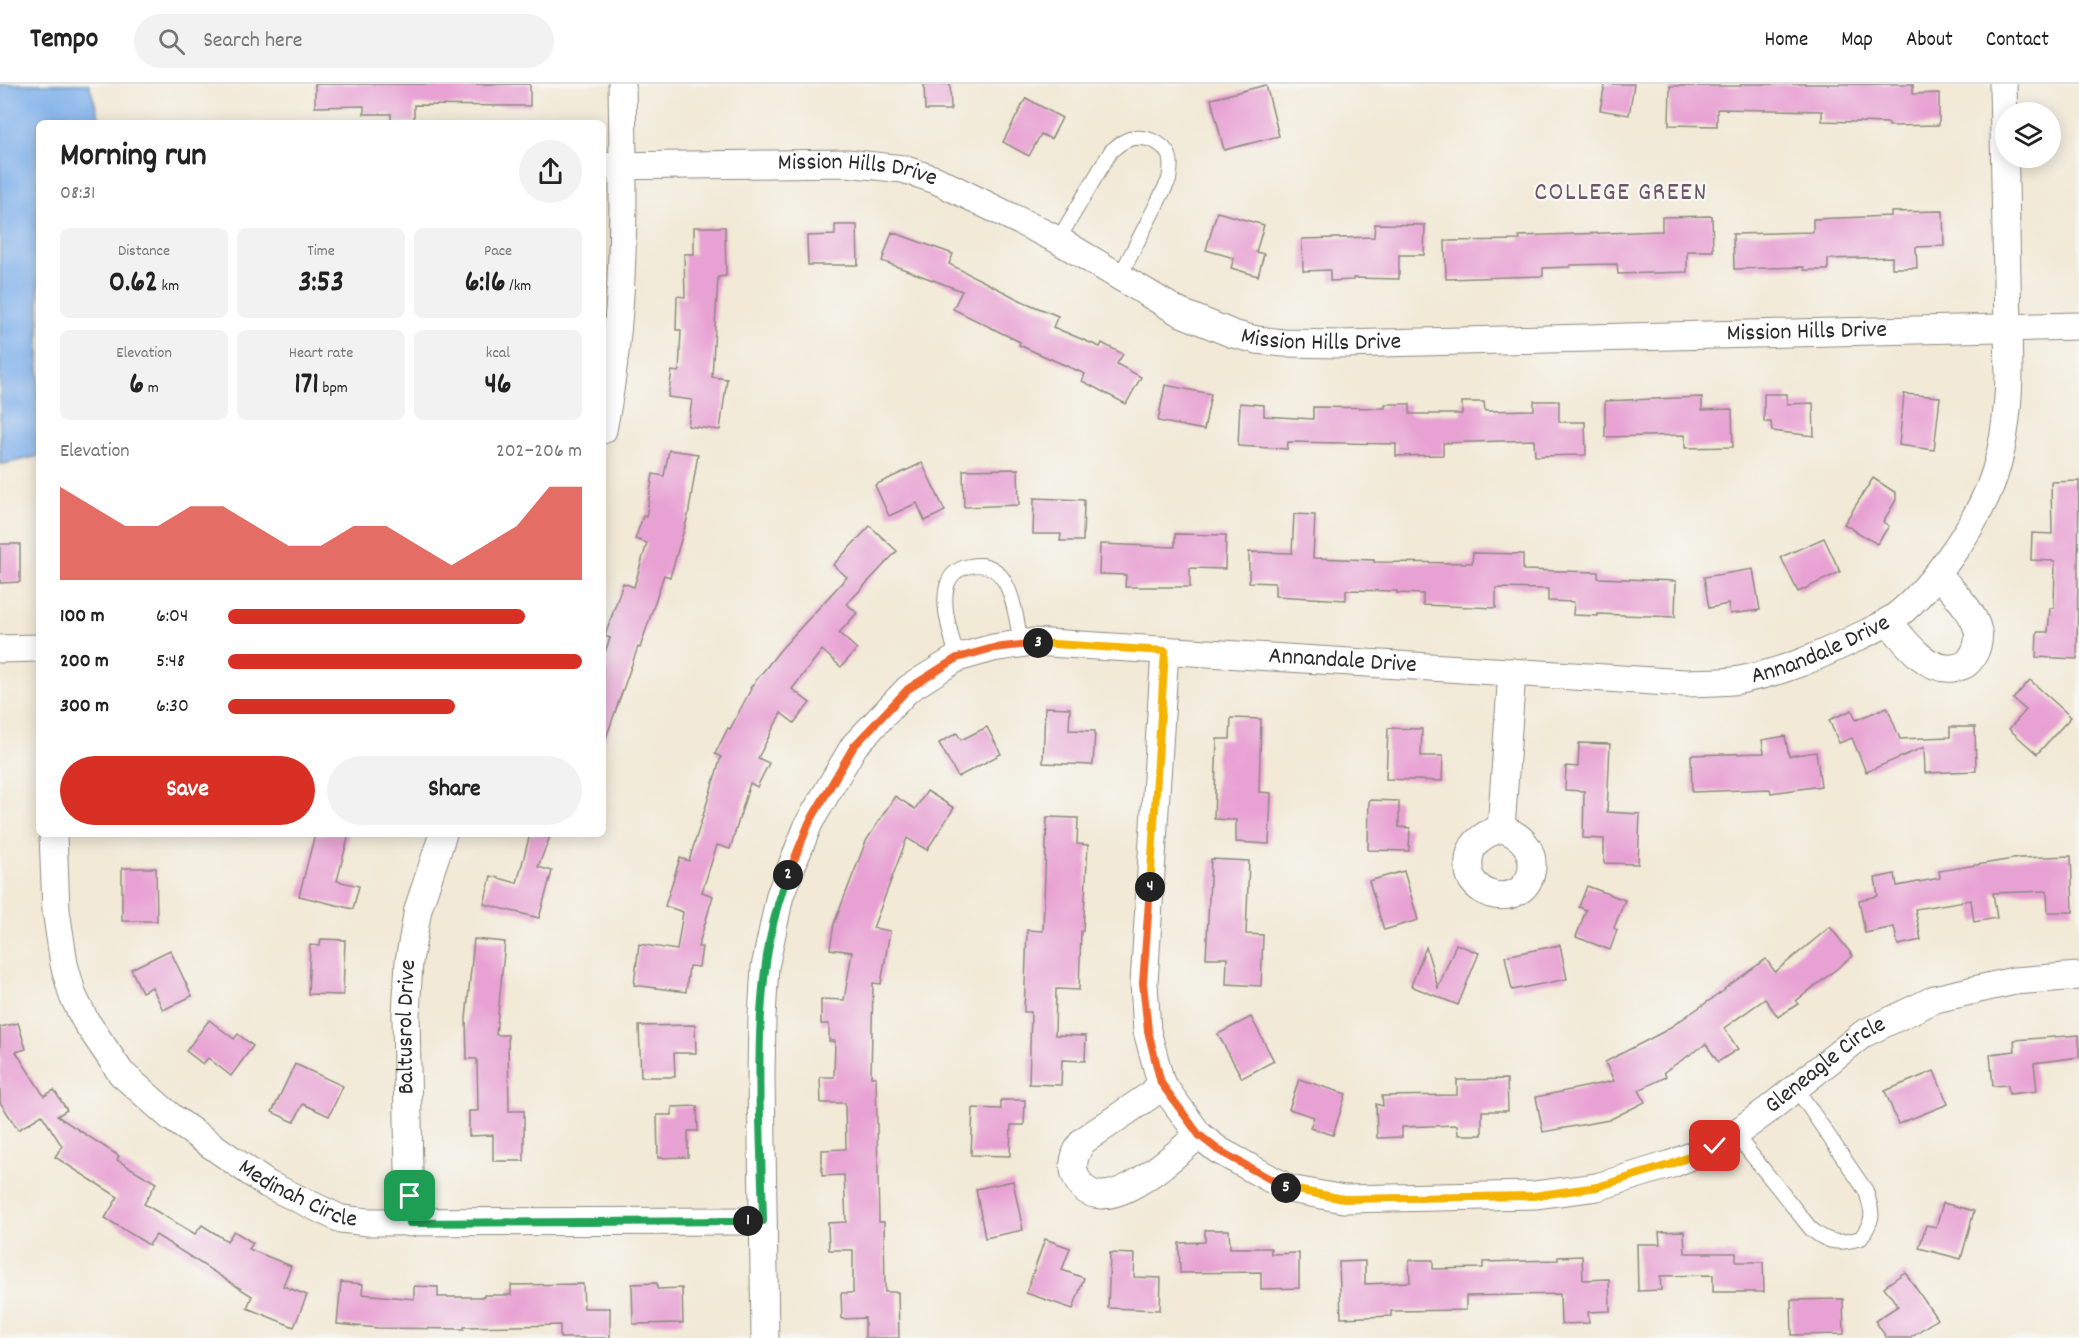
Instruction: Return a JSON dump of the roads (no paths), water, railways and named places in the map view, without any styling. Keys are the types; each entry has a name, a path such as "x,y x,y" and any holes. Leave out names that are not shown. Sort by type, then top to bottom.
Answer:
{"street":[{"path":"606,409 617,335 622,259 613,165 622,84"},
{"name":"Annandale Drive","path":"765,1338 762,1016 765,967 780,895 809,823 854,746 908,689 957,658 993,648 1033,642 1685,682 1738,681 1785,670 1824,654 1888,621 1938,574 1970,525 1991,483 2003,437 2008,406 2009,327 2003,84"},
{"name":"Mission Hills Drive","path":"613,165 847,163 903,169 936,180 1058,240 1179,312 1233,334 1283,343 1341,344 2079,326"},
{"path":"1888,621 1921,657 1936,667 1961,667 1968,662 1978,644 1975,623 1968,610 1938,574"},
{"path":"0,650 36,648"},
{"name":"Gleneagle Circle","path":"1165,651 1143,983 1148,1031 1161,1083 1199,1135 1218,1150 1289,1190 1354,1199 1534,1196 1597,1187 1672,1164 1715,1146 1736,1134 1863,1035 1935,999 2014,981 2079,976"},
{"path":"1501,829 1512,672"},
{"name":"Medinah Circle","path":"53,837 57,919 64,964 73,996 85,1020 121,1072 171,1117 267,1184 341,1219 410,1223 763,1221"},
{"name":"Baltusrol Drive","path":"410,1223 406,1016 410,961 418,909 442,837"},
{"path":"1161,1083 1152,1094 1083,1141 1077,1149 1074,1160 1074,1170 1081,1185 1098,1195 1109,1196 1120,1193 1144,1178 1199,1135"}],"lane":[{"path":"1058,240 1111,151 1124,141 1142,138 1155,141 1167,152 1171,166 1169,180 1120,276"},
{"path":"957,658 946,598 947,585 952,574 962,568 975,565 987,566 1003,577 1007,584 1021,643"},
{"path":"1736,1134 1811,1230 1825,1241 1844,1242 1861,1238 1872,1221 1866,1191 1796,1088"}],"water":[{"path":"0,84 89,84 100,120 36,120 36,457 0,464"}],"district":[{"name":"COLLEGE GREEN","path":"1621,193"}]}
